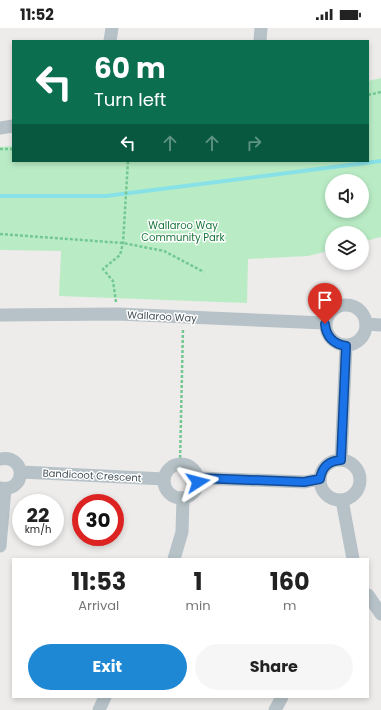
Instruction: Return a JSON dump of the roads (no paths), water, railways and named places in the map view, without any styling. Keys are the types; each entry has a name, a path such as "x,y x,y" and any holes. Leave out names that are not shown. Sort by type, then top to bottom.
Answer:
{"street":[{"path":"110,40 112,28"},
{"path":"260,40 261,28"},
{"path":"0,128 12,126"},
{"path":"347,304 359,309 363,314 366,324 362,337 353,344 346,346 334,342 329,337 325,324 330,312 341,305 347,304"},
{"name":"Wallaroo Way","path":"0,315 118,314 325,324"},
{"path":"366,324 381,325"},
{"path":"341,460 346,346"},
{"path":"0,459 11,459 16,462 21,472 18,482 10,488 2,489 4,516 0,546"},
{"path":"341,460 353,464 360,476 358,489 354,494 342,500 335,500 324,492 320,479 321,473 328,463 341,460"},
{"path":"180,463 191,466 198,478 197,488 194,493 183,498 178,498 169,493 166,489 164,479 169,468 180,463"},
{"name":"Bandicoot Crescent","path":"21,472 164,479"},
{"path":"198,478 304,482 320,479"},
{"path":"174,558 182,532 183,498"},
{"path":"342,500 353,558"},
{"path":"369,598 381,614"},
{"path":"99,710 105,698"},
{"path":"275,710 281,698"}],"waterway":[{"path":"0,196 106,196 381,161"}],"park label":[{"name":"Wallaroo Way Community Park","path":"183,230"}]}
